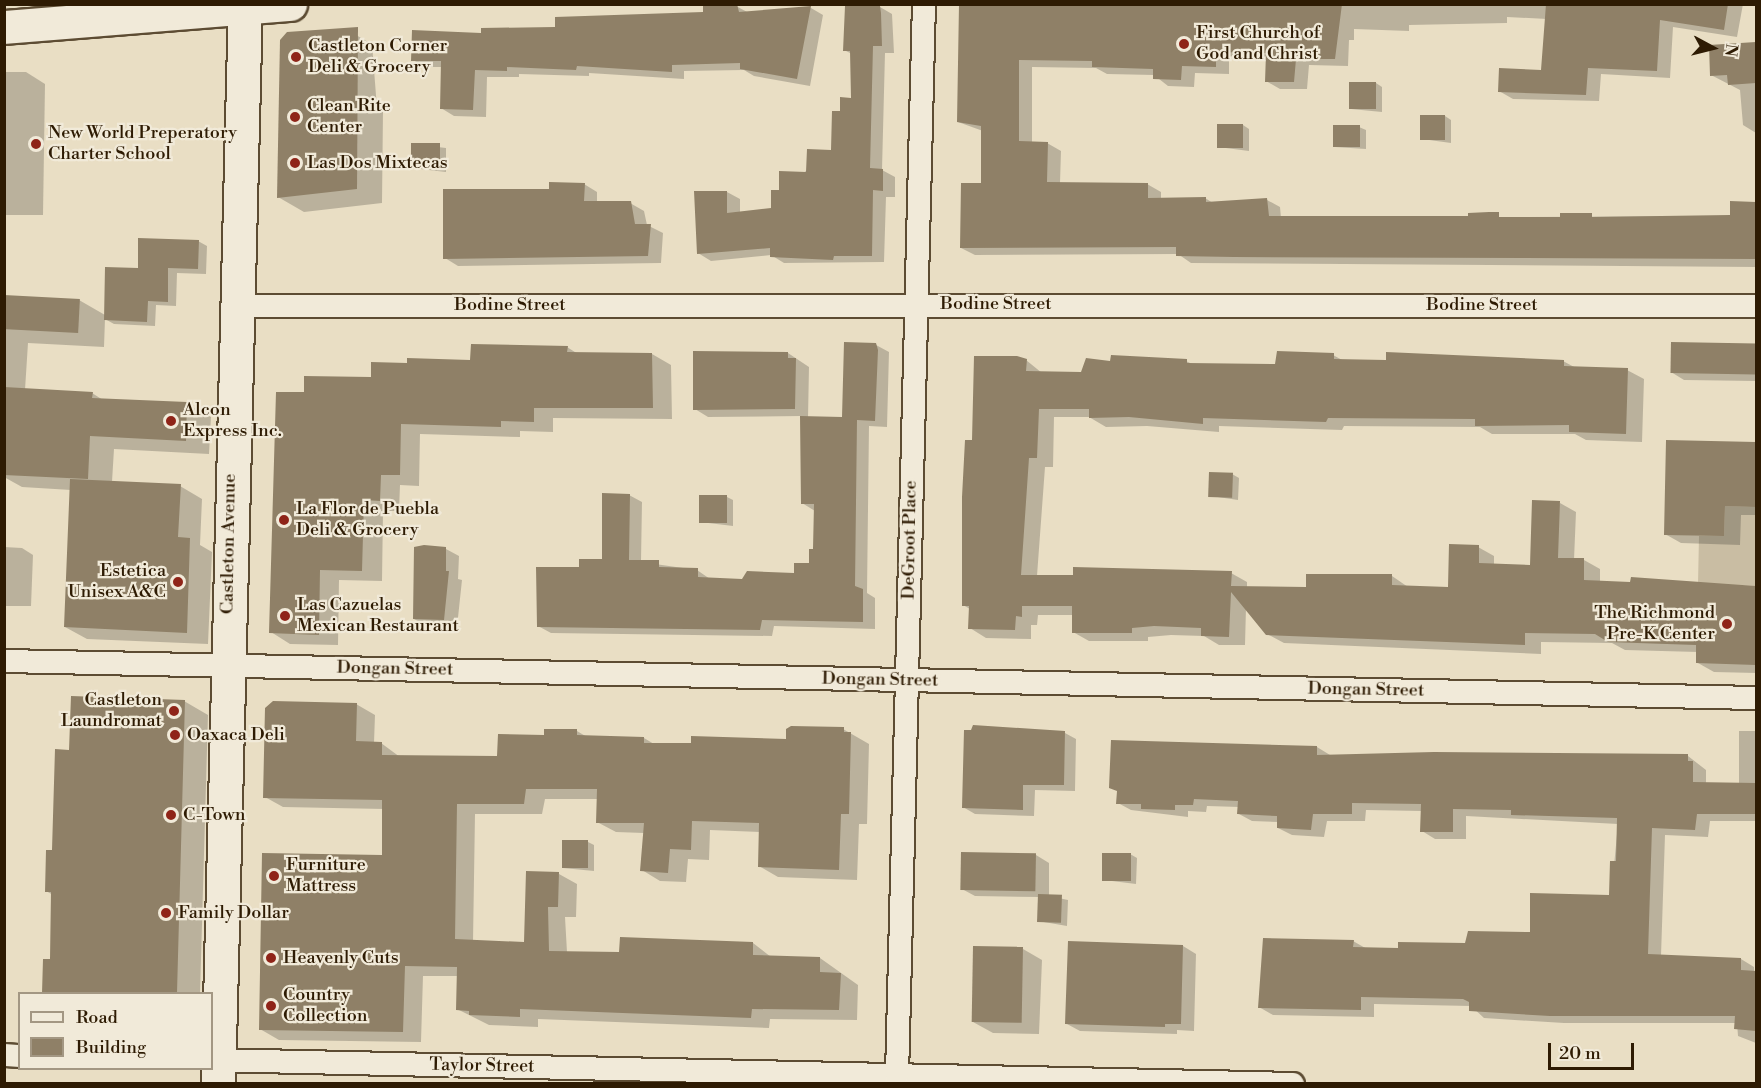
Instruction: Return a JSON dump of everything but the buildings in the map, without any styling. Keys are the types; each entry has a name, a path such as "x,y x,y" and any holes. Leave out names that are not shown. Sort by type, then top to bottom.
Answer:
{"street":[{"path":"4,27 290,4"},
{"name":"DeGroot Place","path":"897,1076 924,4"},
{"name":"Castleton Avenue","path":"216,1068 235,306 245,6"},
{"name":"Bodine Street","path":"235,306 916,304 1756,306"},
{"name":"Dongan Street","path":"4,661 1756,698"},
{"name":"Taylor Street","path":"216,1068 500,1075 897,1076 1106,1082 1293,1083"}],"shaded area":[{"path":"1725,506 1756,507 1756,586 1698,584 1699,536 1724,536"}],"place":[{"name":"First Church of God and Christ","path":"1184,44"},
{"name":"Castleton Corner Deli & Grocery","path":"296,57"},
{"name":"Clean Rite Center","path":"295,117"},
{"name":"New World Preperatory Charter School","path":"36,144"},
{"name":"Las Dos Mixtecas","path":"295,163"},
{"name":"Alcon Express Inc.","path":"171,421"},
{"name":"La Flor de Puebla Deli & Grocery","path":"284,520"},
{"name":"Estetica Unisex A&C","path":"178,582"},
{"name":"Las Cazuelas Mexican Restaurant","path":"285,616"},
{"name":"The Richmond Pre-K Center","path":"1727,624"},
{"name":"Castleton Laundromat","path":"174,711"},
{"name":"Oaxaca Deli","path":"175,735"},
{"name":"C-Town","path":"171,815"},
{"name":"Furniture Mattress","path":"274,876"},
{"name":"Family Dollar","path":"166,913"},
{"name":"Heavenly Cuts","path":"271,958"},
{"name":"Country Collection","path":"271,1006"}]}
